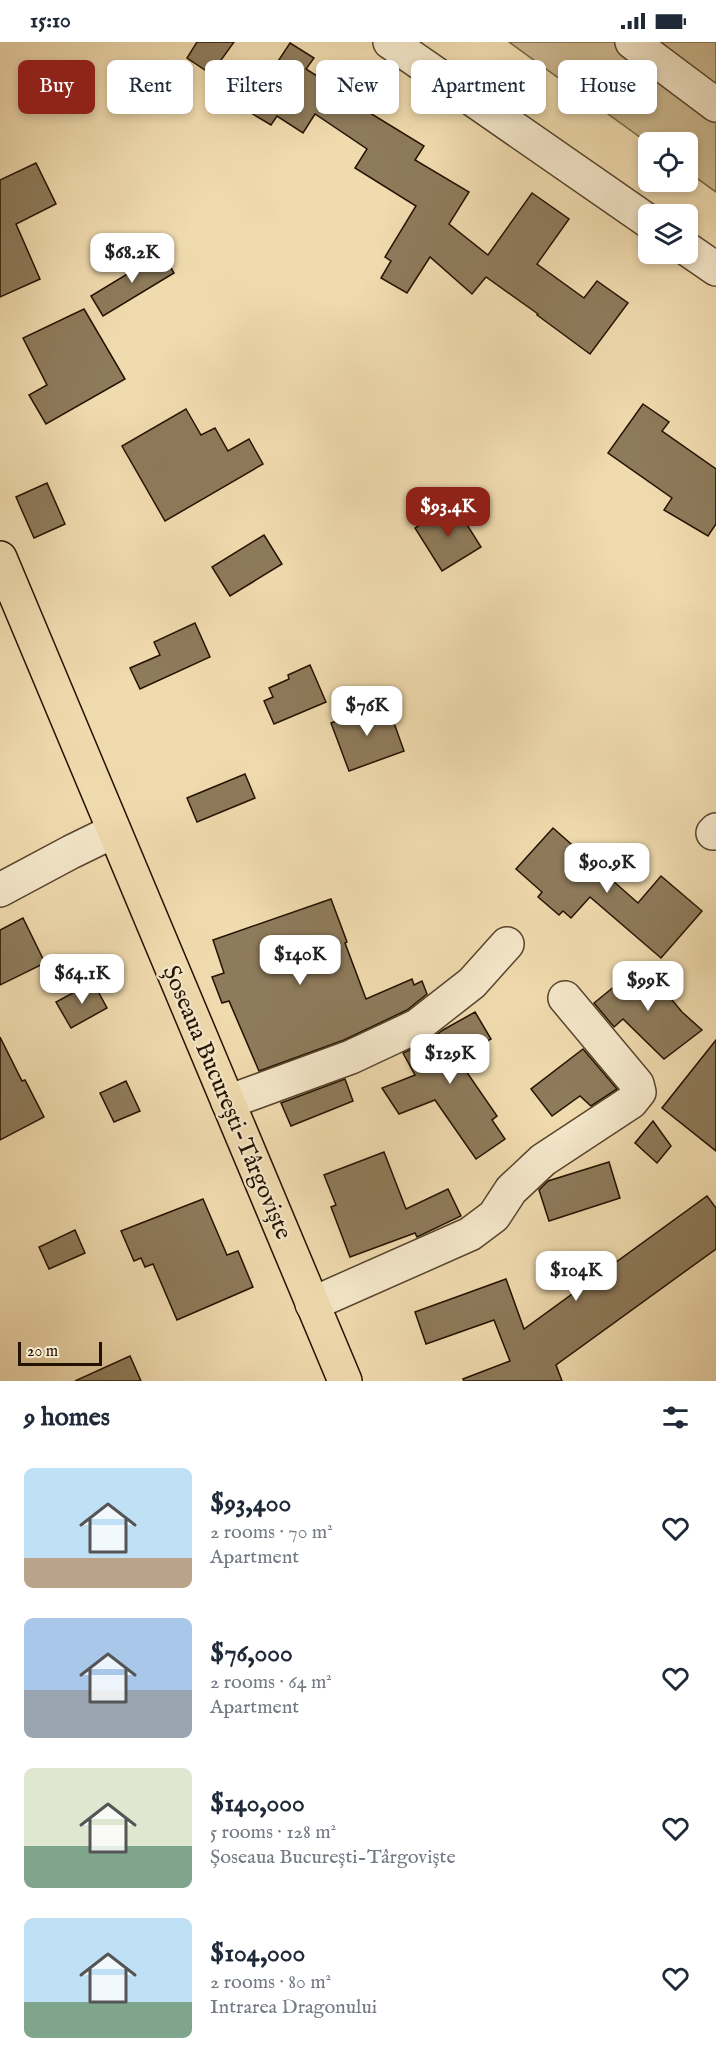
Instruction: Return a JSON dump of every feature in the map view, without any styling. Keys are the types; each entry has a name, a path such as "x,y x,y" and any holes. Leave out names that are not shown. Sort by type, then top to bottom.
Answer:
{"main road":[{"name":"Șoseaua București-Târgoviște","path":"0,558 345,1381"}],"street":[{"path":"390,42 638,214"},
{"path":"632,42 716,105"},
{"path":"698,257 716,269"},
{"path":"0,890 114,831"},
{"path":"228,1102 351,1057 417,1026 472,983 507,944"},
{"path":"312,1304 470,1234 494,1215 511,1190 543,1160 631,1102 639,1092 637,1084 565,998"}],"shaded area":[{"path":"509,42 716,42 716,192 698,179 698,132 638,132 638,136 608,114 657,114 657,60 558,60 558,78 546,69 546,60 534,60"}],"building":[{"path":"197,42 234,42 221,60 205,60 205,70 187,58"},
{"path":"290,43 314,58 306,69 316,75 316,114 372,114 424,146 415,160 469,192 449,224 488,255 532,193 569,219 537,264 584,298 597,281 628,303 590,354 486,277 472,294 430,257 407,293 381,278 391,261 385,257 416,206 355,168 367,149 315,114 303,133 277,116 271,125 253,114 304,114 304,60 279,60"},
{"path":"36,163 56,204 16,224 40,279 0,297 0,180"},
{"path":"162,253 174,273 103,316 91,296"},
{"path":"84,309 125,379 46,424 29,395 47,385 23,338"},
{"path":"643,404 669,422 662,431 716,469 716,524 708,536 664,510 672,498 608,453"},
{"path":"186,409 201,435 215,428 228,451 249,439 263,464 165,521 122,446"},
{"path":"47,483 65,524 34,538 16,497"},
{"path":"454,504 481,547 442,571 415,528"},
{"path":"264,535 282,564 230,596 212,567"},
{"path":"195,623 210,657 140,689 130,668 160,655 154,642"},
{"path":"310,665 326,702 274,724 264,701 273,697 269,688 289,679 288,675"},
{"path":"380,705 383,711 389,709 404,751 349,771 331,723"},
{"path":"245,774 255,798 197,822 187,798"},
{"path":"553,828 638,903 661,876 702,911 661,958 590,897 571,918 563,911 559,915 538,897 542,892 516,869"},
{"path":"331,899 366,999 412,979 414,985 422,981 427,994 407,1010 344,1040 259,1071 229,1001 222,1003 212,977 224,973 213,940"},
{"path":"23,918 45,963 0,985 0,930"},
{"path":"642,964 682,1012 702,1030 664,1059 623,1019 614,1027 594,1003"},
{"path":"93,982 107,1008 71,1028 56,1002"},
{"path":"475,1012 491,1039 457,1058 497,1116 492,1120 505,1139 476,1159 435,1100 399,1114 382,1088 415,1075 403,1053 425,1043"},
{"path":"0,1037 22,1081 25,1080 44,1117 0,1140"},
{"path":"716,1040 716,1151 662,1108"},
{"path":"583,1049 617,1089 591,1106 580,1096 552,1116 531,1089"},
{"path":"345,1079 353,1101 291,1126 281,1103"},
{"path":"126,1081 140,1111 114,1122 100,1093"},
{"path":"653,1121 671,1146 657,1163 635,1143"},
{"path":"384,1152 406,1209 448,1189 461,1216 417,1237 415,1233 350,1257 331,1207 336,1205 324,1175"},
{"path":"609,1162 620,1198 549,1221 539,1190 548,1181"},
{"path":"707,1196 716,1208 716,1249 556,1365 562,1381 464,1381 463,1379 510,1361 494,1320 426,1344 415,1312 506,1279 524,1329"},
{"path":"203,1199 227,1255 238,1251 253,1287 177,1320 153,1264 145,1267 141,1258 134,1261 121,1231"},
{"path":"75,1230 85,1253 49,1269 39,1247"},
{"path":"130,1356 141,1381 75,1381"}]}
